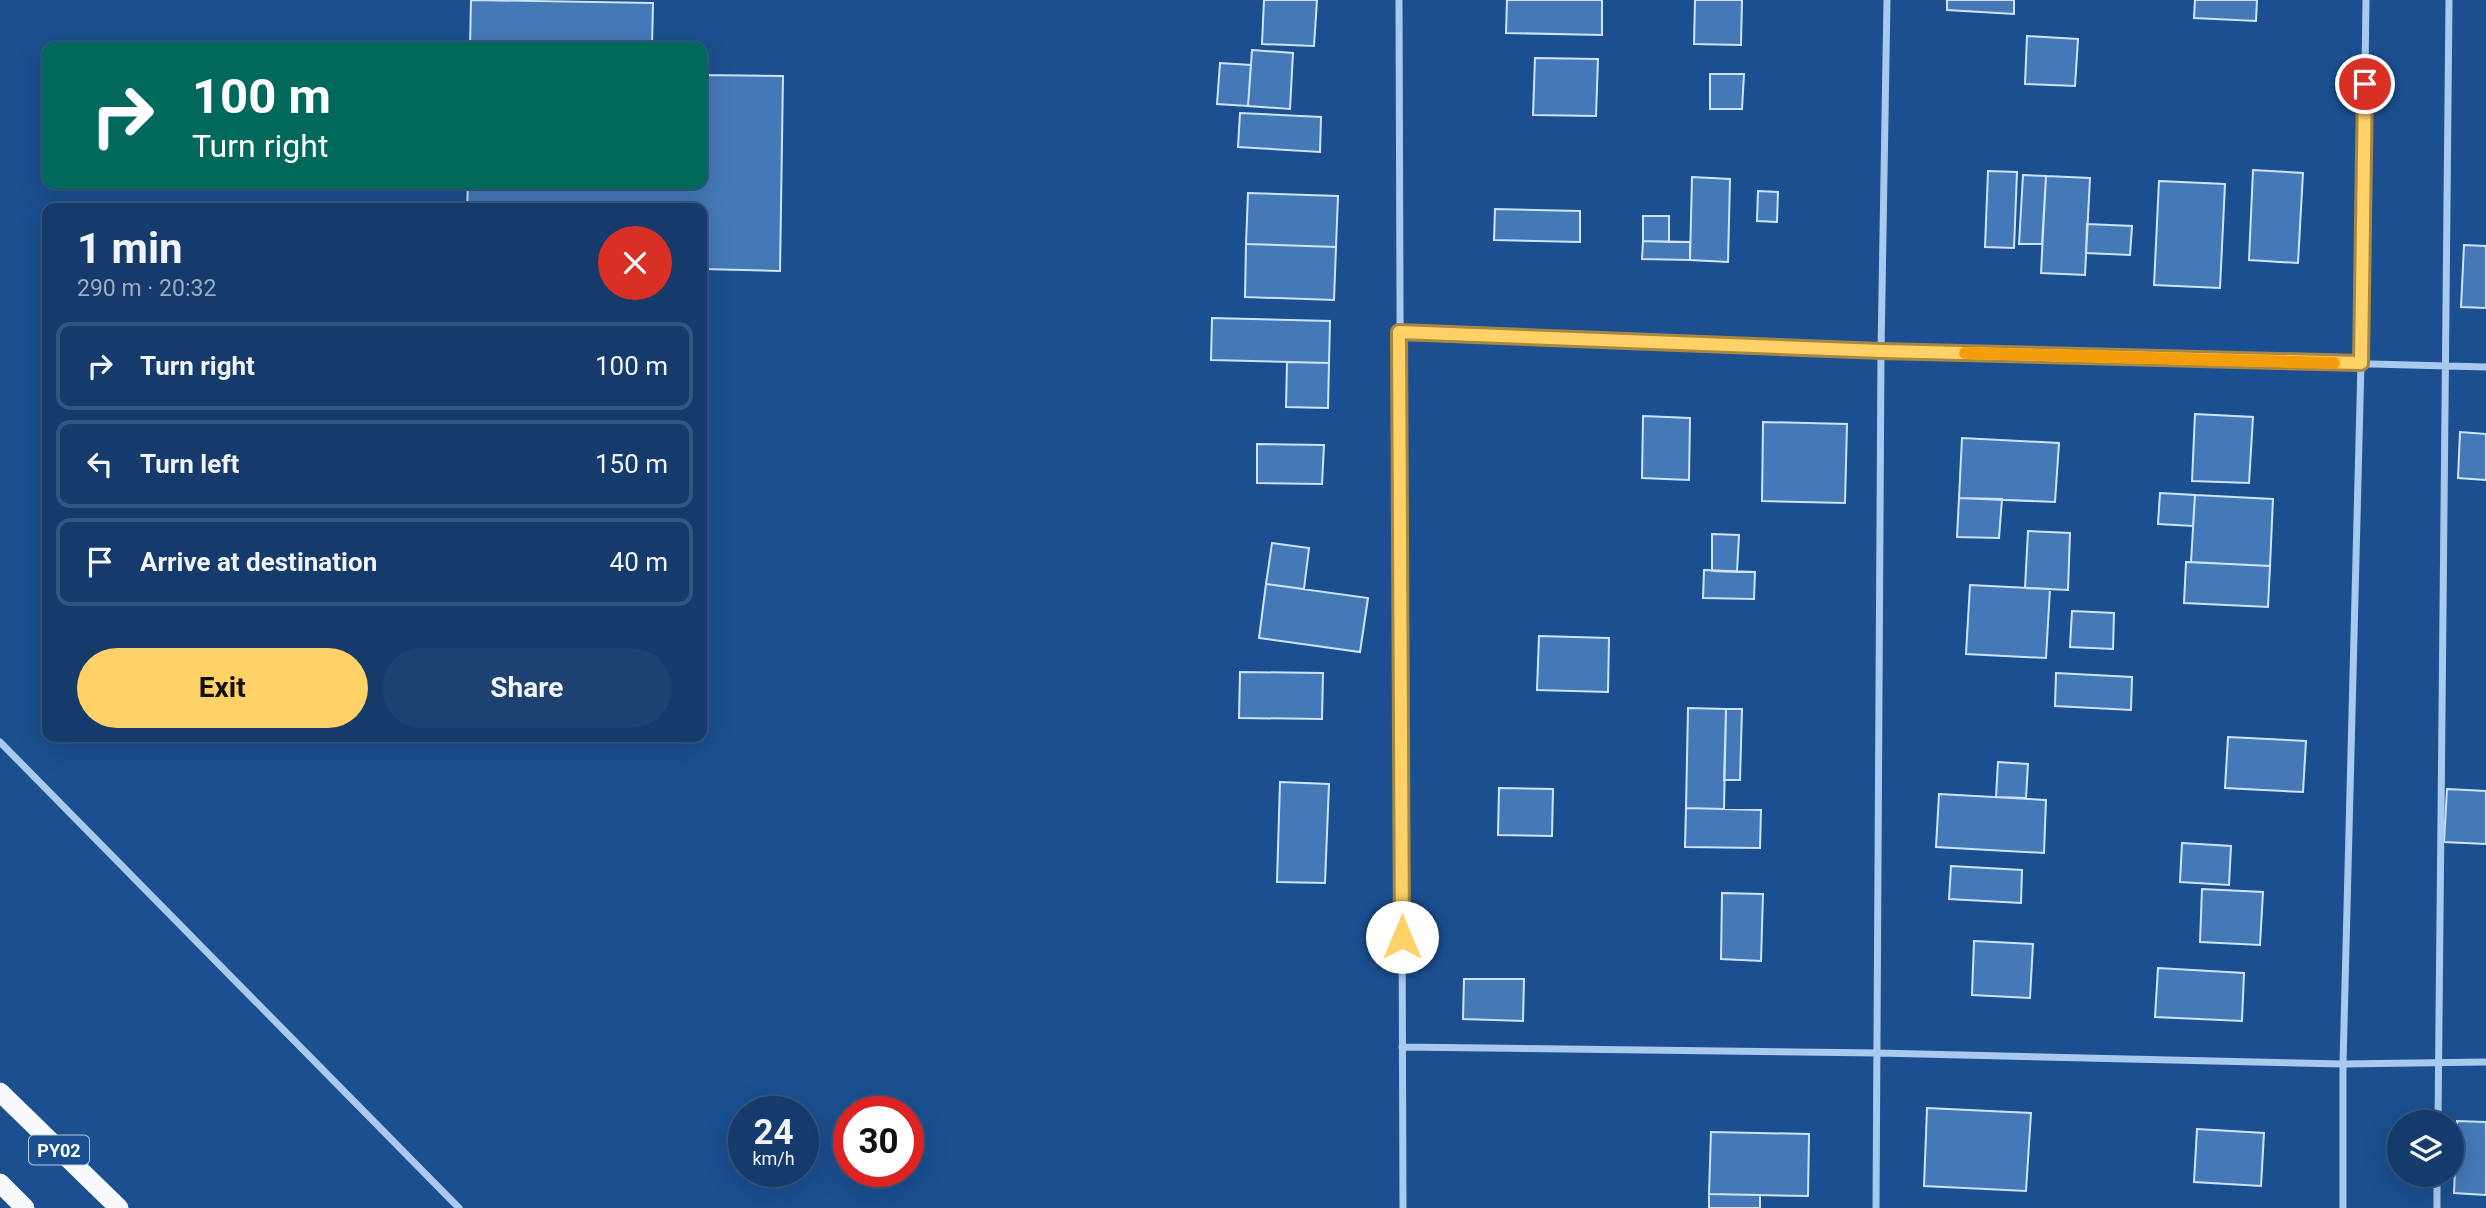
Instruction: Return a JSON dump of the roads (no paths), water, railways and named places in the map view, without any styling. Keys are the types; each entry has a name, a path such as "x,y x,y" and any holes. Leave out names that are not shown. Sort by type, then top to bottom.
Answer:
{"highway":[{"name":"PY02","path":"0,1092 119,1208"},
{"path":"0,1183 25,1208"}],"street":[{"path":"1399,0 1403,1208"},
{"path":"1876,1208 1881,351 1887,0"},
{"path":"2343,1208 2343,1064 2361,363 2366,0"},
{"path":"2438,1110 2449,0"},
{"path":"1399,332 1881,351 2486,367"},
{"path":"0,742 460,1208"},
{"path":"1402,1047 1878,1053 2343,1064 2486,1062"},
{"path":"2437,1187 2437,1208"}]}
